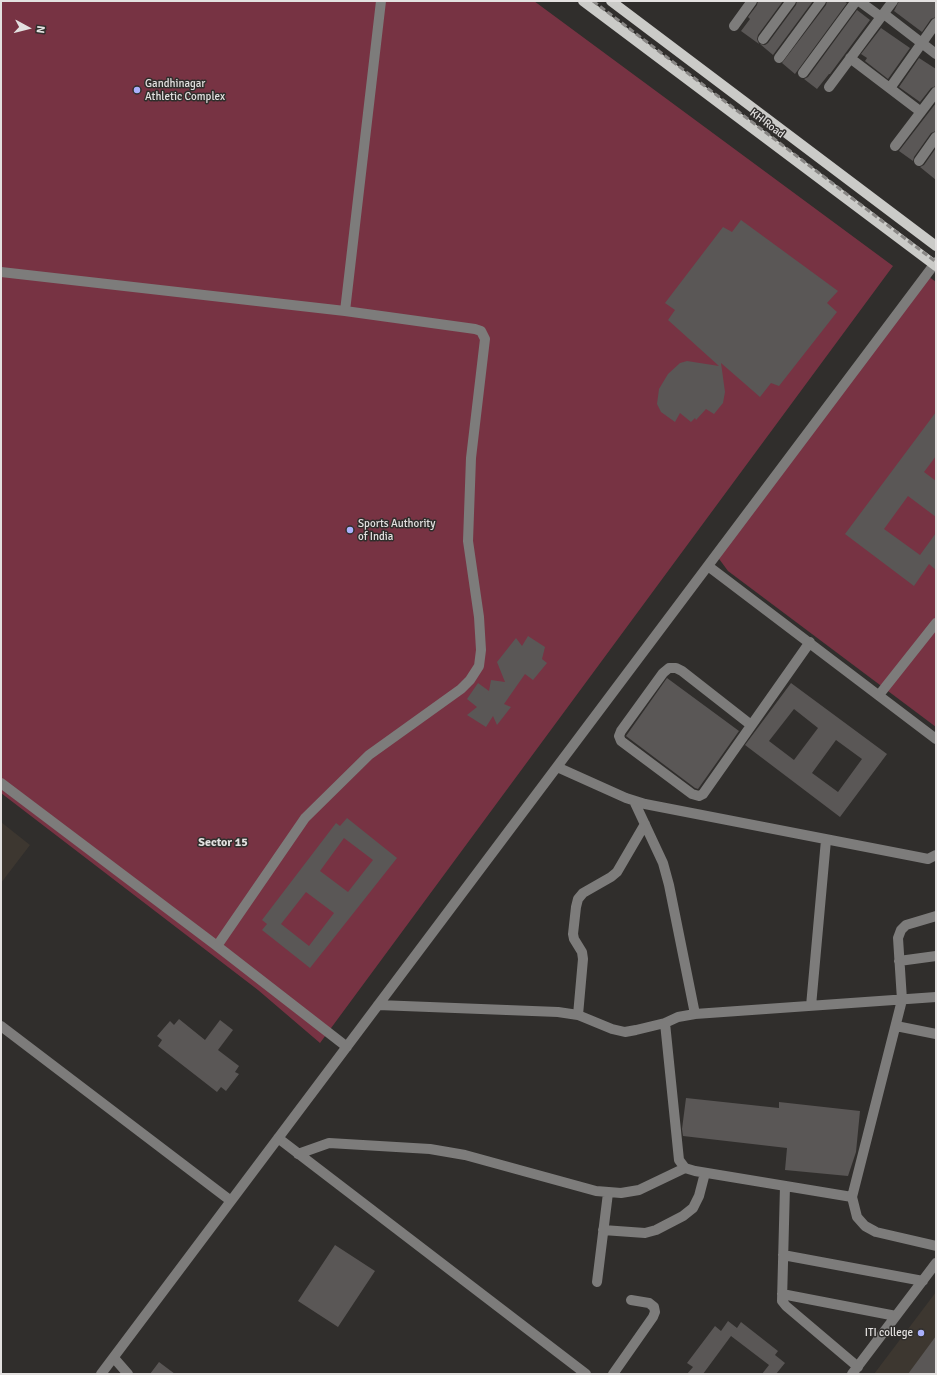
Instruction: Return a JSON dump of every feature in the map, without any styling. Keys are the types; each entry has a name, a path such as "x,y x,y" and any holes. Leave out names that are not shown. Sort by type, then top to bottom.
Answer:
{"main road":[{"name":"KH Road","path":"583,1 935,264"},
{"name":"KH Road","path":"611,1 936,246"}],"street":[{"path":"345,312 381,1"},
{"path":"734,26 752,1"},
{"path":"763,39 791,1"},
{"path":"779,58 821,1"},
{"path":"803,73 858,1 922,43 936,54"},
{"path":"829,87 893,1"},
{"path":"890,88 936,23"},
{"path":"850,58 920,112"},
{"path":"895,146 936,92"},
{"path":"918,161 936,137"},
{"path":"101,1374 935,264"},
{"path":"1,272 345,312 475,329 481,331 485,339 470,458 468,541 480,617 481,650 479,666 470,680 461,689 369,754 305,818 217,946"},
{"path":"708,566 936,739"},
{"path":"879,695 936,623"},
{"path":"751,725 682,671 676,668 670,668 663,673 621,731 619,736 621,741 692,794 699,796 703,794 810,642"},
{"path":"557,767 634,801 660,808 918,858 928,859 936,855"},
{"path":"1,783 217,946 347,1047"},
{"path":"634,801 663,863 669,885 695,1014"},
{"path":"578,1015 583,959 582,952 574,939 573,934 578,899 583,893 617,872 645,824"},
{"path":"811,1006 826,840"},
{"path":"936,916 906,925 901,930 898,938 902,1000 852,1197 857,1217 865,1226 876,1232 936,1246"},
{"path":"899,961 936,956"},
{"path":"378,1005 558,1012 578,1015 612,1029 625,1032 665,1023 678,1017 695,1014 936,997"},
{"path":"665,1023 679,1160 685,1168 705,1173 852,1197"},
{"path":"1,1026 231,1201"},
{"path":"896,1026 936,1034"},
{"path":"278,1138 586,1374"},
{"path":"298,1154 329,1143 448,1152 465,1155 596,1191 621,1193 639,1190 685,1168"},
{"path":"603,1230 645,1233 656,1230 683,1216 693,1208 699,1196 705,1173"},
{"path":"785,1186 782,1301 855,1371 936,1263"},
{"path":"597,1282 608,1192"},
{"path":"783,1255 922,1281"},
{"path":"782,1294 896,1316"},
{"path":"613,1374 655,1312 654,1307 649,1303 630,1300"},
{"path":"114,1358 128,1374"}],"shaded area":[{"name":"Sports Authority of India","path":"1,1 534,1 893,266 320,1043 258,990 1,793"},
{"path":"924,273 936,282 936,727 728,571 714,552"},
{"path":"1,822 30,845 1,883"},
{"name":"ITI college","path":"936,1292 936,1374 874,1374"}],"building":[{"path":"758,1 783,1 758,35 757,39 759,44 741,31 750,19 748,17 757,5"},
{"path":"797,1 813,1 773,55 760,44 765,45 768,43 796,5"},
{"path":"827,1 844,1 847,3 795,74 782,63 826,5"},
{"path":"899,1 936,1 936,17 931,19 922,32 894,11"},
{"path":"857,10 870,20 817,89 804,79 808,77"},
{"path":"881,28 910,48 888,79 865,61 867,58 861,54"},
{"path":"919,58 936,69 936,86 931,88 920,102 899,87"},
{"path":"936,103 936,131 931,133 914,157 913,161 899,151"},
{"path":"936,148 936,180 920,167 924,165"},
{"path":"741,220 838,291 827,303 837,312 779,386 771,383 760,397 721,363 725,392 723,403 714,414 706,409 696,420 695,418 691,422 680,413 675,422 661,412 657,404 659,389 668,374 680,363 687,361 719,366 668,320 675,310 665,303 723,227 732,232"},
{"path":"936,412 936,456 924,472 936,481 936,517 908,496 884,529 920,555 936,533 936,570 929,564 914,586 845,534"},
{"path":"528,636 545,647 542,659 547,663 533,680 525,674 504,704 511,707 497,725 493,716 486,727 467,715 477,707 467,699 478,683 489,691 491,680 505,682 497,662 516,638 522,646"},
{"path":"667,678 739,731 698,789 626,736"},
{"path":"791,683 887,754 840,817 745,745","holes":["794,709 818,728 794,760 769,741","836,740 862,759 838,792 812,773"]},
{"path":"347,818 397,858 310,968 262,930 267,924 262,920 336,823 340,826","holes":["344,838 373,860 348,892 320,871","306,892 334,913 309,946 281,924"]},
{"path":"179,1019 205,1040 220,1020 233,1030 218,1050 239,1066 235,1072 239,1074 226,1091 221,1087 217,1092 158,1046 162,1040 157,1036 170,1021 174,1025"},
{"path":"686,1098 779,1108 779,1102 860,1111 856,1152 848,1176 785,1170 787,1148 683,1136 682,1129"},
{"path":"335,1245 375,1271 338,1327 298,1301"},
{"path":"728,1321 737,1328 741,1322 778,1351 775,1355 785,1363 776,1374 762,1374 769,1365 731,1336 703,1374 687,1374 693,1367 687,1363 715,1326 721,1331"},
{"path":"936,1336 936,1374 908,1374"},
{"path":"159,1362 175,1374 150,1374"}],"railway":[{"path":"593,1 936,262"}],"place":[{"name":"Gandhinagar Athletic Complex","path":"137,90"},
{"name":"Sports Authority of India","path":"350,530"},
{"name":"ITI college","path":"921,1333"}],"district":[{"name":"Sector 15","path":"223,843"}]}
